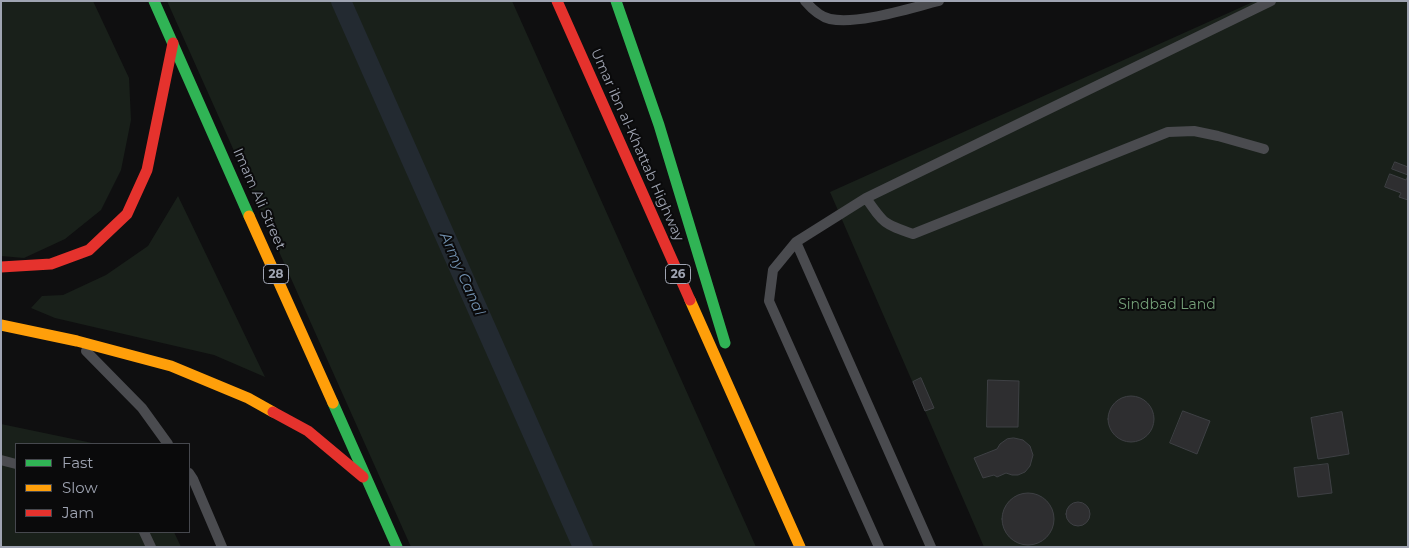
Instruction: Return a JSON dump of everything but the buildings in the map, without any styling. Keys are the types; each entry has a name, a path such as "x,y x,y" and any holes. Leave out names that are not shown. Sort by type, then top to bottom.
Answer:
{"highway":[{"name":"Imam Ali Street","path":"154,1 397,547"},
{"name":"Umar ibn al-Khattab Highway","path":"557,1 800,547"},
{"path":"616,1 659,125 758,454"},
{"path":"1,267 51,264 89,250 127,214 146,170 173,44"},
{"path":"1,325 77,341 171,366 248,398 308,431 368,482"}],"lane":[{"path":"805,1 811,8 829,19 855,20 939,1"},
{"path":"879,547 769,301 773,270 796,242 866,198 1271,1"},
{"path":"866,198 881,220 913,234 1168,132 1194,131 1264,149"},
{"path":"796,242 931,547"},
{"path":"77,341 142,408 167,443"},
{"path":"1,460 15,464"},
{"path":"190,474 222,547"},
{"path":"144,533 151,547"}],"green space":[{"path":"1,1 93,1 129,78 131,120 121,170 101,210 65,239 24,258 1,256"},
{"path":"167,1 512,1 756,547 411,547"},
{"name":"Sindbad Land","path":"1255,1 1408,1 1408,547 984,547 830,192"},
{"path":"178,196 265,377 214,355 55,318 31,308 42,296 63,295 106,275 148,246"},
{"path":"1,424 92,443 15,443 15,533 174,533 181,547 1,547"}],"waterway":[{"name":"Army Canal","path":"341,1 583,547"}],"traffic: fast":[{"path":"154,1 249,216"},
{"path":"616,1 659,125 725,343"},
{"path":"333,403 397,547"}],"traffic: slow":[{"path":"249,216 333,403"},
{"path":"690,300 800,547"},
{"path":"1,325 77,341 171,366 248,398 273,412"}],"traffic: jam":[{"path":"557,1 690,300"},
{"path":"1,267 51,264 89,250 127,214 147,170 173,43"},
{"path":"273,412 308,431 363,477"}]}
